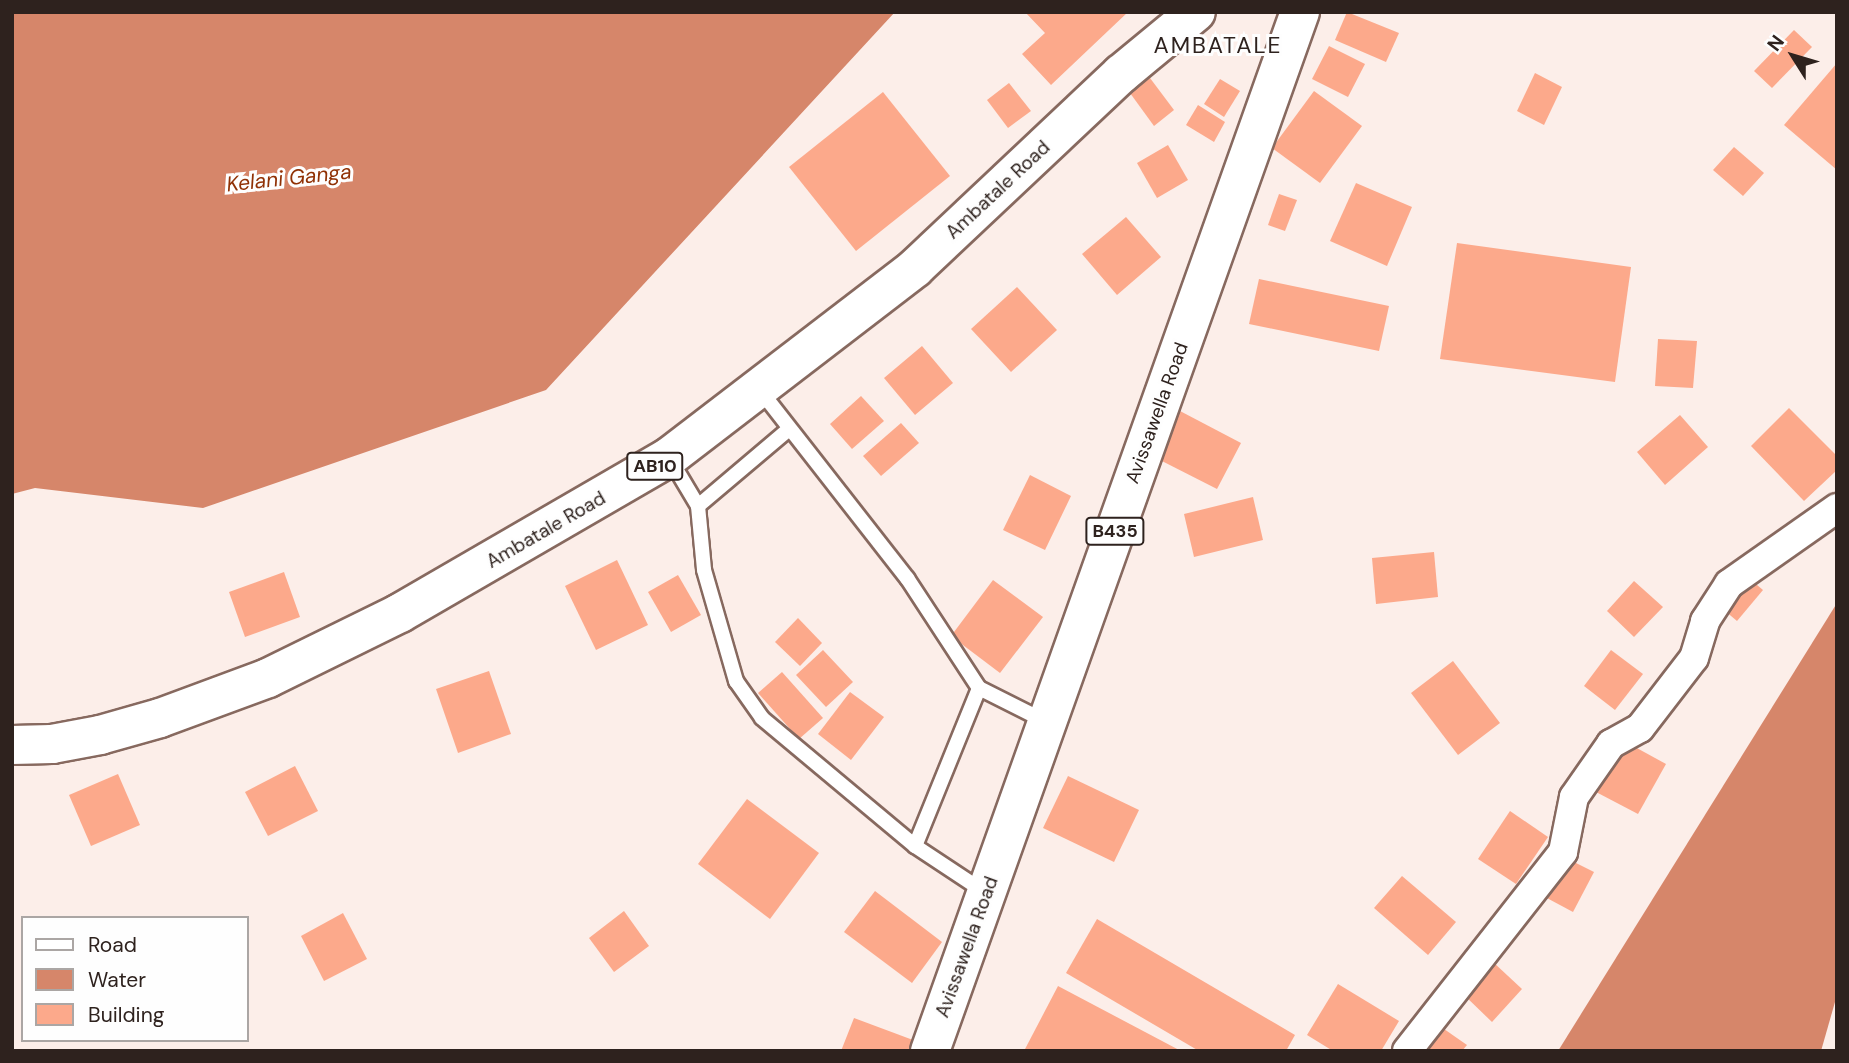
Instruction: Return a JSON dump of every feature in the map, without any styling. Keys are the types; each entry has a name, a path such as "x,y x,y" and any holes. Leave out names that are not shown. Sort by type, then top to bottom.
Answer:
{"main road":[{"name":"Ambatale Road","path":"12,745 52,744 100,735 268,678 400,613 670,457 915,268 1121,74 1196,12"},
{"name":"Avissawella Road","path":"930,1051 1300,12"}],"street":[{"path":"1407,1051 1563,852 1574,797 1611,744 1640,728 1694,658 1708,614 1729,584 1837,508"}],"lane":[{"path":"760,390 907,578 979,688 1046,722"},
{"path":"698,506 789,429"},
{"path":"670,457 698,506 704,570 736,681 762,718 915,846 986,893"},
{"path":"915,846 979,688"}],"water":[{"name":"Kelani Ganga","path":"12,12 895,12 546,390 203,508 35,488 12,494"},
{"path":"1837,603 1837,995 1821,1051 1558,1051"}],"building":[{"path":"1025,12 1128,12 1051,85 1022,54 1045,33"},
{"path":"1347,12 1399,33 1386,62 1335,40"},
{"path":"1794,30 1812,47 1772,88 1754,71"},
{"path":"1329,46 1365,64 1348,97 1312,79"},
{"path":"1837,63 1837,170 1784,125"},
{"path":"1535,73 1562,87 1544,125 1517,111"},
{"path":"1150,78 1174,110 1154,126 1130,93"},
{"path":"1220,79 1240,91 1224,117 1204,104"},
{"path":"1009,83 1031,111 1008,128 987,100"},
{"path":"1314,91 1362,126 1320,183 1272,148"},
{"path":"883,92 950,176 856,251 789,167"},
{"path":"1198,105 1225,122 1214,142 1186,125"},
{"path":"1168,145 1188,180 1157,198 1137,163"},
{"path":"1734,147 1764,173 1743,196 1713,170"},
{"path":"1356,183 1412,207 1387,266 1330,241"},
{"path":"1279,194 1297,200 1285,231 1268,225"},
{"path":"1126,217 1161,257 1117,295 1082,254"},
{"path":"1457,243 1631,267 1615,382 1440,359"},
{"path":"1259,279 1389,306 1379,351 1249,324"},
{"path":"1017,287 1057,330 1011,372 971,329"},
{"path":"1658,339 1697,341 1693,388 1655,386"},
{"path":"922,346 953,383 915,415 884,378"},
{"path":"861,396 884,421 852,449 830,424"},
{"path":"1789,408 1837,456 1837,470 1804,501 1751,446"},
{"path":"1180,411 1241,443 1217,489 1156,458"},
{"path":"1680,415 1708,447 1665,485 1637,452"},
{"path":"901,423 919,443 881,476 863,456"},
{"path":"1030,475 1071,496 1045,550 1003,530"},
{"path":"1253,497 1263,540 1194,557 1184,514"},
{"path":"1434,552 1438,597 1376,604 1372,558"},
{"path":"617,560 648,625 596,650 565,586"},
{"path":"284,572 300,617 245,637 229,592"},
{"path":"1744,574 1763,590 1737,621 1718,605"},
{"path":"678,575 701,615 671,632 648,592"},
{"path":"993,580 1043,617 1000,673 951,636"},
{"path":"1634,581 1663,607 1634,637 1607,611"},
{"path":"798,618 822,643 800,666 775,642"},
{"path":"823,650 853,682 826,707 796,675"},
{"path":"1611,650 1643,674 1615,710 1584,686"},
{"path":"1453,661 1500,723 1458,755 1411,693"},
{"path":"489,671 511,734 458,753 436,689"},
{"path":"782,672 823,718 799,739 758,693"},
{"path":"850,692 884,717 851,760 818,734"},
{"path":"1624,741 1666,764 1638,814 1596,792"},
{"path":"295,766 318,811 268,836 245,792"},
{"path":"118,774 140,825 91,846 69,795"},
{"path":"1068,776 1139,810 1114,862 1043,828"},
{"path":"747,799 819,853 770,919 698,864"},
{"path":"1510,811 1548,837 1516,884 1478,859"},
{"path":"1566,858 1594,872 1573,912 1545,897"},
{"path":"1402,876 1456,922 1428,955 1374,908"},
{"path":"875,891 942,942 912,983 844,932"},
{"path":"624,911 649,946 614,972 589,938"},
{"path":"343,913 367,959 324,981 301,936"},
{"path":"1097,919 1295,1035 1286,1051 1199,1051 1066,973"},
{"path":"1493,962 1522,989 1492,1022 1463,994"},
{"path":"1338,984 1399,1021 1381,1051 1333,1051 1307,1035"},
{"path":"1058,986 1181,1051 1024,1051"},
{"path":"854,1018 913,1040 909,1051 841,1051"},
{"path":"1434,1022 1467,1045 1462,1051 1415,1051"}],"district":[{"name":"AMBATALE","path":"1218,45"}]}
